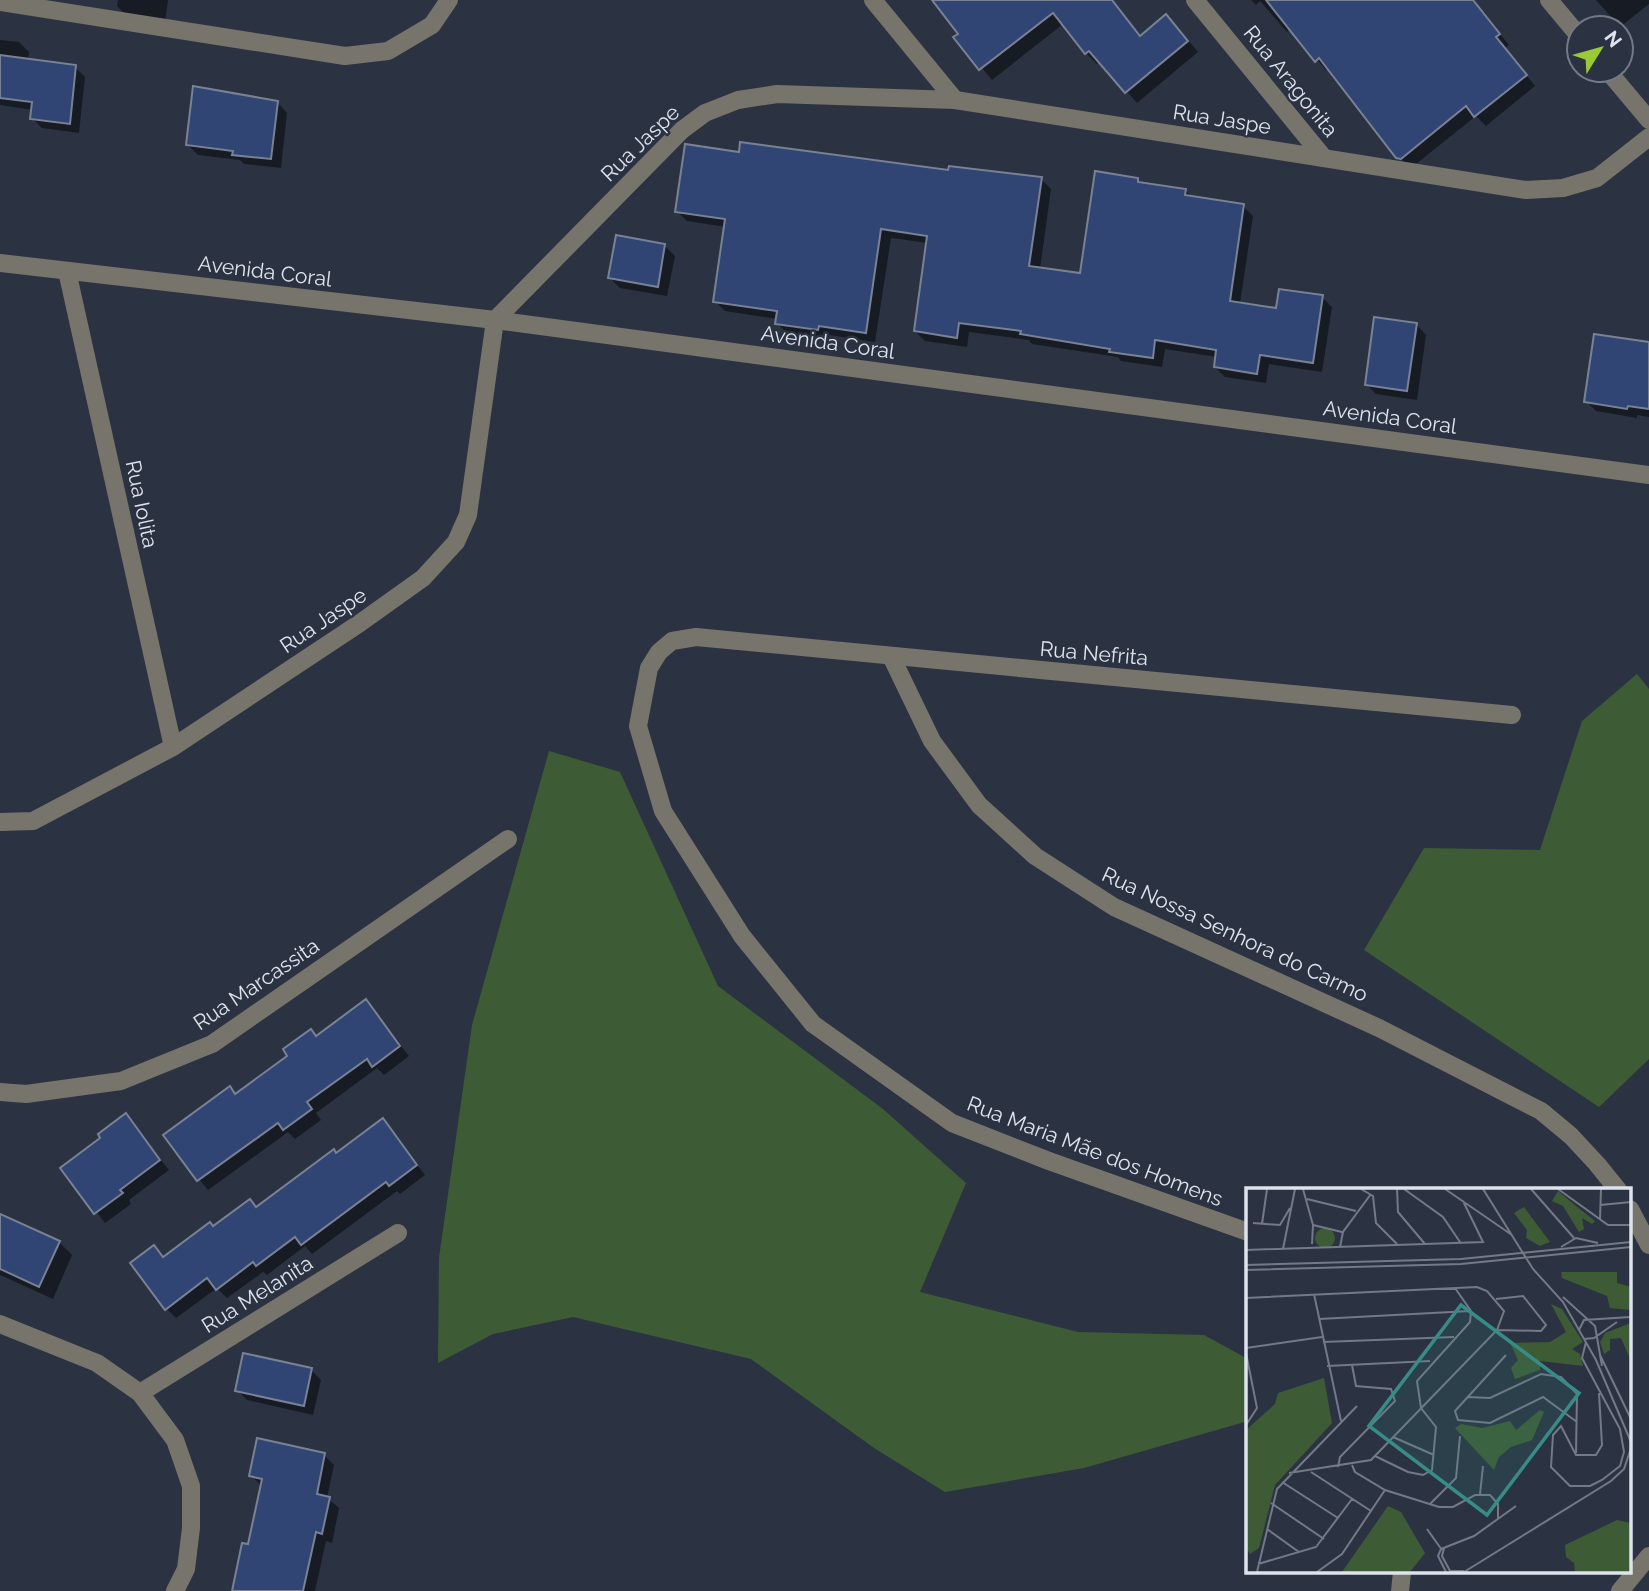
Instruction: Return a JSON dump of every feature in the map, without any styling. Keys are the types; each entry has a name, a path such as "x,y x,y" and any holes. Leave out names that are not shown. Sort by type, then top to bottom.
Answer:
{"street":[{"path":"0,2 345,56 388,51 432,24 449,0"},
{"path":"873,0 955,100"},
{"name":"Rua Aragonita","path":"1195,0 1324,158"},
{"path":"1549,0 1565,19"},
{"path":"1619,84 1649,120"},
{"name":"Rua Jaspe","path":"0,822 33,821 173,747 371,616 423,578 456,542 468,515 495,320 682,130 705,113 738,100 778,94 955,100 1526,190 1563,188 1597,178 1649,137"},
{"name":"Avenida Coral","path":"0,263 495,320 1649,475"},
{"name":"Rua Iolita","path":"67,271 173,747"},
{"name":"Rua Nefrita","path":"672,640 696,637 1512,715"},
{"name":"Rua Maria Mãe dos Homens","path":"672,640 659,652 649,668 638,726 663,811 741,936 813,1024 953,1123 1246,1232"},
{"name":"Rua Nossa Senhora do Carmo","path":"891,656 932,741 979,805 1035,856 1114,907 1379,1028 1541,1111 1571,1136 1616,1188"},
{"name":"Rua Marcassita","path":"0,1092 26,1094 121,1081 212,1044 508,839"},
{"path":"1632,1213 1649,1245"},
{"name":"Rua Melanita","path":"140,1393 398,1233"},
{"path":"0,1324 97,1363 140,1393 175,1440 191,1486 191,1528 186,1569 175,1591"},
{"path":"1620,1591 1649,1556"}],"green space":[{"path":"1637,674 1649,689 1649,1059 1599,1107 1364,950 1424,848 1540,850 1582,721"},
{"path":"549,751 620,772 718,986 883,1109 966,1183 920,1292 1078,1332 1204,1335 1246,1358 1246,1422 1084,1468 945,1492 874,1448 751,1359 573,1317 493,1334 438,1363 439,1258 472,1025"}],"building":[{"path":"932,0 1112,0 1140,36 1166,14 1188,41 1125,93 1089,51 1085,54 1053,13 979,70 953,37 958,34"},
{"path":"1266,0 1473,0 1500,34 1496,37 1527,75 1474,117 1466,106 1401,159 1396,158 1319,58 1315,62"},
{"path":"0,55 76,65 70,124 30,119 32,102 0,98"},
{"path":"193,86 278,101 271,159 232,155 233,151 186,145"},
{"path":"740,142 948,170 949,166 1042,177 1029,266 1080,273 1095,171 1138,178 1138,182 1186,189 1185,195 1244,204 1230,301 1276,308 1279,289 1323,295 1313,363 1260,355 1257,374 1214,367 1216,350 1155,340 1153,358 1020,334 1021,331 959,323 957,338 914,331 927,236 881,229 866,333 819,326 818,330 775,324 777,311 713,302 725,219 675,212 685,144 739,152"},
{"path":"616,235 665,244 658,287 608,278"},
{"path":"1374,317 1417,323 1407,391 1365,385"},
{"path":"1594,334 1649,342 1649,409 1628,406 1627,409 1584,402"},
{"path":"366,999 400,1046 372,1067 367,1059 307,1102 312,1109 283,1130 278,1123 197,1181 163,1135 230,1086 235,1094 287,1056 283,1049 311,1029 316,1036"},
{"path":"126,1113 160,1160 120,1190 123,1193 94,1214 60,1168 100,1138 98,1134"},
{"path":"383,1118 417,1165 389,1186 386,1182 301,1245 295,1237 256,1266 253,1262 216,1290 207,1278 165,1310 130,1263 154,1245 163,1257 210,1222 213,1226 250,1199 256,1207 334,1149 336,1153"},
{"path":"0,1214 60,1241 39,1287 0,1269"},
{"path":"243,1353 312,1368 304,1406 235,1391"},
{"path":"257,1438 325,1453 317,1494 330,1497 322,1534 316,1532 303,1591 232,1591 242,1543 248,1544 262,1479 249,1476"}]}
